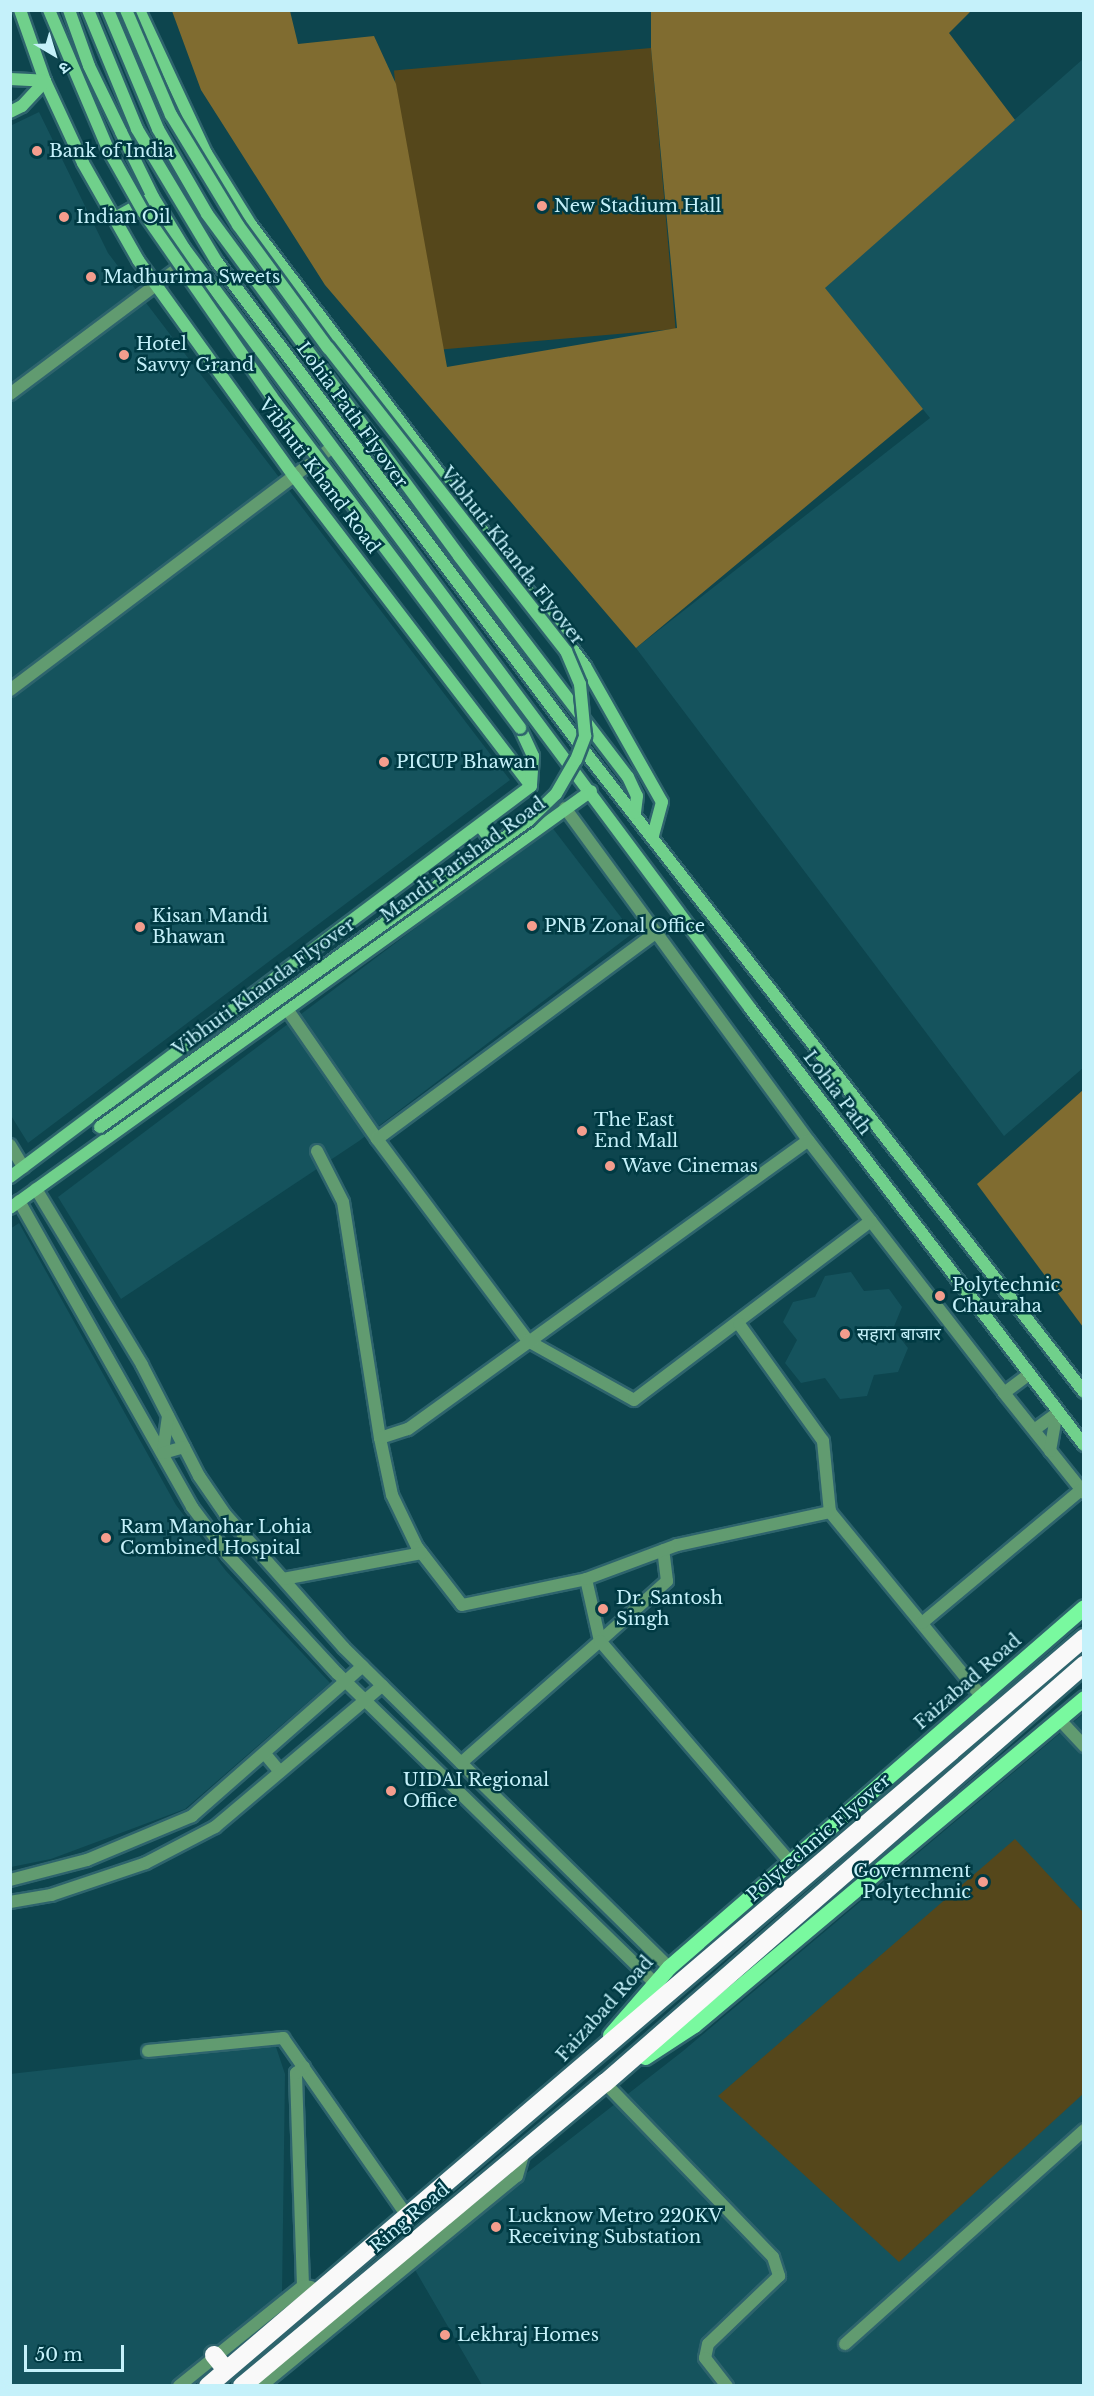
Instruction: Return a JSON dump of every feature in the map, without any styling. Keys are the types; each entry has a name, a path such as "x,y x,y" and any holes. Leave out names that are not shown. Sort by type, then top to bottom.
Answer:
{"highway":[{"name":"Polytechnic Flyover","path":"582,2070 1083,1638"},
{"path":"605,2083 1083,1665"},
{"name":"Faizabad Road","path":"208,2385 312,2287 408,2217 582,2070"},
{"name":"Ring Road","path":"242,2385 605,2083"},
{"path":"214,2355 226,2370"}],"main road":[{"name":"Vibhuti Khand Road","path":"20,10 45,81 89,176 156,286 294,476 531,786"},
{"path":"10,1177 531,786 533,756 520,728 271,396 144,213 108,149 49,10"},
{"name":"Lohia Path Flyover","path":"69,10 89,66 153,197 192,258 566,759"},
{"name":"Lohia Path Flyover","path":"88,10 137,129 217,261 378,481 670,856"},
{"name":"Lohia Path Flyover","path":"108,10 158,129 231,251 628,777 637,796 635,813"},
{"name":"Vibhuti Khanda Flyover","path":"88,1150 100,1127 529,820 556,794 585,736 580,684 566,651 328,348 238,225 171,115 126,10"},
{"path":"139,10 179,101 245,216 585,666 662,802 653,836"},
{"path":"10,79 45,81"},
{"path":"10,112 22,106 45,81"},
{"path":"115,218 153,197"},
{"name":"Lohia Path","path":"566,759 1083,1445"},
{"name":"Mandi Parishad Road","path":"15,1204 591,791"},
{"path":"480,826 502,856"},
{"name":"Lohia Path","path":"670,856 1083,1392"},
{"name":"Faizabad Road","path":"582,2070 669,1967 792,1864 983,1698 1083,1607"},
{"path":"605,2083 694,2025 1083,1698"}],"street":[{"path":"10,394 192,258"},
{"path":"10,690 332,447"},
{"path":"565,808 808,1140 1082,1492 922,1623"},
{"path":"377,1139 657,932"},
{"path":"286,1009 377,1139 528,1341 634,1400 739,1324 871,1221"},
{"path":"380,1438 408,1429 808,1140"},
{"path":"10,1145 23,1167"},
{"path":"317,1150 343,1202 380,1438 392,1495 422,1552 462,1605 586,1579 663,1550 830,1512"},
{"path":"36,1189 225,1514 382,1686 669,1967"},
{"path":"15,1204 163,1453 192,1507 228,1555 346,1682 654,1982"},
{"path":"739,1324 823,1441 830,1512 983,1698"},
{"path":"1004,1393 1028,1375"},
{"path":"1034,1430 1057,1413"},
{"path":"1050,1451 1057,1413"},
{"path":"163,1453 168,1416"},
{"path":"163,1453 184,1447"},
{"path":"461,1762 667,1581 663,1550"},
{"path":"283,1580 422,1552"},
{"path":"586,1579 600,1641 792,1864"},
{"path":"10,1880 87,1860 192,1816 363,1666"},
{"path":"10,1902 51,1895 146,1863 215,1827 382,1686"},
{"path":"1059,1719 1083,1746"},
{"path":"265,1754 280,1772"},
{"path":"558,1889 574,1873"},
{"path":"147,2051 283,2038 408,2217"},
{"path":"179,2385 214,2355 312,2287 296,2073 304,2067"},
{"path":"605,2083 773,2257 779,2276 708,2344 705,2358 727,2385"},
{"path":"845,2344 1083,2130"},
{"path":"261,2385 517,2176 525,2149"}],"shaded area":[{"path":"172,11 290,11 298,44 374,36 396,84 447,367 677,328 651,48 651,11 971,11 949,33 1015,120 825,288 923,409 636,648 325,285 201,90"},
{"name":"New Stadium Hall","path":"651,48 676,329 419,351 394,70"},
{"path":"1083,59 1083,1068 1004,1136 636,648 930,418 824,288"},
{"path":"39,112 108,253 510,780 28,1143 10,1114 10,126"},
{"path":"551,826 633,933 359,1141 121,1299 58,1197"},
{"path":"1083,1090 1083,1327 977,1184"},
{"name":"Ram Manohar Lohia Combined Hospital","path":"19,1223 176,1505 226,1571 330,1683 185,1809 51,1859 11,1867 10,1229"},
{"name":"सहारा बाजार","path":"851,1272 864,1291 889,1289 902,1307 893,1329 908,1348 898,1372 874,1375 867,1396 840,1399 825,1378 801,1383 785,1363 797,1340 783,1322 793,1302 815,1297 825,1276"},
{"name":"Government Polytechnic","path":"1083,1714 1083,2385 482,2385 411,2263 683,2051"},
{"path":"1015,1839 1083,1912 1083,2094 899,2262 718,2096"},
{"path":"275,2044 285,2074 282,2296 177,2385 11,2385 10,2074"}],"place":[{"name":"Bank of India","path":"37,151"},
{"name":"New Stadium Hall","path":"542,206"},
{"name":"Indian Oil","path":"64,217"},
{"name":"Madhurima Sweets","path":"91,277"},
{"name":"Hotel Savvy Grand","path":"124,355"},
{"name":"PICUP Bhawan","path":"384,762"},
{"name":"PNB Zonal Office","path":"532,926"},
{"name":"Kisan Mandi Bhawan","path":"140,927"},
{"name":"The East End Mall","path":"582,1131"},
{"name":"Wave Cinemas","path":"610,1166"},
{"name":"Polytechnic Chauraha","path":"940,1296"},
{"name":"सहारा बाजार","path":"845,1334"},
{"name":"Ram Manohar Lohia Combined Hospital","path":"106,1538"},
{"name":"Dr. Santosh Singh","path":"603,1609"},
{"name":"UIDAI Regional Office","path":"391,1791"},
{"name":"Government Polytechnic","path":"983,1882"},
{"name":"Lucknow Metro 220KV Receiving Substation","path":"496,2227"},
{"name":"Lekhraj Homes","path":"445,2335"}]}
